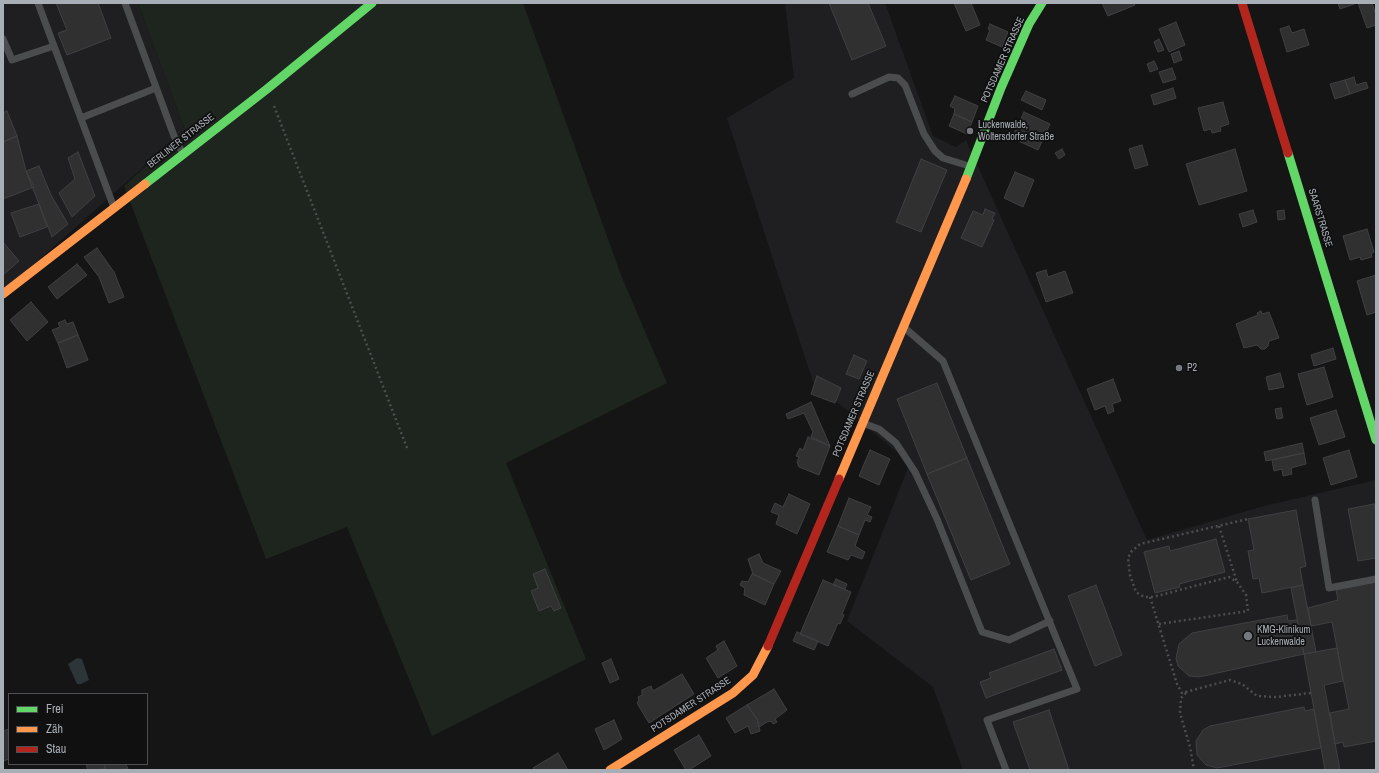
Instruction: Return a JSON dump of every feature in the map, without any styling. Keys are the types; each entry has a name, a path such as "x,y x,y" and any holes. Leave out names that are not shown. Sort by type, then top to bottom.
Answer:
{"street":[{"name":"BERLINER STRASSE","path":"3,294 182,153 267,89 372,3"},
{"name":"POTSDAMER STRASSE","path":"610,770 733,693 753,675 767,648 862,423 904,328 971,167 1001,88 1029,24 1042,3"},
{"name":"SAARSTRASSE","path":"1242,3 1376,440"}],"lane":[{"path":"38,3 114,207"},
{"path":"125,3 156,88 182,153"},
{"path":"3,39 12,60 54,46"},
{"path":"852,94 889,77 898,78 905,85 924,134 935,151 943,158 971,167"},
{"path":"81,118 156,88"},
{"path":"904,328 943,361 1077,689 987,720 1006,770"},
{"path":"862,423 879,429 896,443 915,472 937,519 982,632 1009,640 1050,621"},
{"path":"1315,500 1329,588 1376,579"}],"path":[{"path":"267,89 407,448"},
{"path":"1236,582 1228,578 1144,598 1136,592 1130,575 1128,558 1131,552 1140,544 1248,519"},
{"path":"1159,624 1248,611 1246,595 1236,582 1219,526"},
{"path":"1150,597 1178,684 1182,693 1187,693"},
{"path":"1194,770 1180,713 1181,698 1187,693 1196,688 1230,680 1242,684 1257,696 1276,698 1311,693"}],"shaded area":[{"path":"3,3 138,3 185,130 3,292"},
{"path":"138,3 523,3 621,275 667,383 506,463 586,659 432,736 347,527 266,559 124,186 185,130"},
{"path":"785,3 885,3 933,136 956,147 966,140 1147,540 1264,506 1376,480 1376,770 963,770 933,687 847,621 910,463 813,382 727,118 794,78"},
{"path":"77,658 82,659 89,680 81,684 77,684 68,664"}],"building":[{"path":"56,3 98,3 111,38 67,55 58,33 67,30"},
{"path":"829,3 868,3 886,46 852,60"},
{"path":"954,3 971,3 980,25 966,31"},
{"path":"1102,3 1134,3 1135,5 1108,16"},
{"path":"1338,3 1357,3 1340,9"},
{"path":"1358,3 1372,3 1376,15 1376,25 1367,28"},
{"path":"1176,22 1185,45 1169,52 1159,29"},
{"path":"990,24 1008,32 1002,47 986,40 990,30 988,29"},
{"path":"1289,26 1292,33 1304,29 1309,45 1287,52 1280,29"},
{"path":"1159,39 1164,50 1158,52 1154,42"},
{"path":"1179,51 1182,60 1174,63 1171,54"},
{"path":"1154,61 1158,69 1150,72 1147,64"},
{"path":"1172,68 1176,79 1163,83 1159,72"},
{"path":"1354,77 1356,85 1366,82 1368,88 1350,94 1345,80"},
{"path":"1345,80 1350,94 1335,99 1330,84"},
{"path":"1173,88 1176,98 1154,105 1151,95"},
{"path":"1026,91 1046,100 1042,110 1021,100"},
{"path":"955,96 978,106 972,122 954,114 955,109 950,106"},
{"path":"1223,102 1229,124 1220,127 1221,131 1212,133 1211,129 1204,131 1198,108"},
{"path":"7,111 17,136 3,142 3,113"},
{"path":"1024,112 1050,124 1038,150 1012,138"},
{"path":"954,114 972,122 967,134 949,126"},
{"path":"17,136 26,171 34,187 3,199 3,142"},
{"path":"1142,145 1148,165 1135,169 1129,149"},
{"path":"1062,149 1065,155 1059,159 1055,153"},
{"path":"1235,149 1247,191 1199,205 1186,164"},
{"path":"78,152 95,196 72,217 59,193 75,179 68,158"},
{"path":"921,159 947,170 921,232 896,222"},
{"path":"39,166 51,195 68,224 52,237 26,171"},
{"path":"1015,172 1034,180 1023,207 1004,198"},
{"path":"39,204 47,227 20,237 11,213"},
{"path":"985,209 995,213 992,219 994,220 982,247 961,238 973,211 983,215"},
{"path":"1253,210 1257,222 1243,227 1239,214"},
{"path":"1284,210 1285,219 1278,220 1277,211"},
{"path":"1367,229 1374,252 1371,254 1372,257 1361,260 1360,257 1350,260 1343,236"},
{"path":"3,242 19,261 3,275"},
{"path":"97,248 114,272 124,297 109,303 99,277 84,257"},
{"path":"77,264 87,275 57,299 48,287"},
{"path":"1046,270 1048,277 1065,271 1073,293 1046,302 1036,273"},
{"path":"1376,275 1376,312 1367,315 1357,281"},
{"path":"31,302 48,322 27,341 10,320"},
{"path":"1261,311 1262,314 1269,312 1279,338 1269,341 1268,346 1265,349 1261,349 1257,345 1244,348 1236,324 1258,315 1257,313"},
{"path":"65,320 67,324 73,322 78,335 58,343 52,330 60,327 58,323"},
{"path":"78,335 88,360 67,368 58,343"},
{"path":"1333,348 1336,359 1314,366 1311,355"},
{"path":"854,355 867,361 859,379 846,374"},
{"path":"1324,367 1333,397 1307,405 1298,374"},
{"path":"1280,373 1284,387 1269,390 1266,377"},
{"path":"817,376 841,388 835,403 811,394"},
{"path":"1113,379 1121,401 1112,404 1114,411 1108,414 1105,406 1095,410 1087,389"},
{"path":"937,383 967,458 927,474 897,399"},
{"path":"811,402 830,446 811,437 813,432 804,413 788,419 786,414"},
{"path":"1281,408 1283,418 1277,419 1275,409"},
{"path":"1336,410 1345,437 1319,445 1310,418"},
{"path":"808,437 830,446 819,475 799,467 797,462 799,457 796,456 800,448 803,450"},
{"path":"1302,443 1304,453 1266,461 1264,452"},
{"path":"870,450 890,459 879,485 859,476"},
{"path":"1349,450 1357,477 1331,485 1323,458"},
{"path":"1304,453 1306,464 1291,468 1292,474 1283,476 1282,469 1274,471 1272,460"},
{"path":"967,458 1010,564 971,580 927,474"},
{"path":"789,494 810,504 797,534 776,524 779,515 771,512 775,503 783,507"},
{"path":"849,498 871,507 867,515 872,517 870,522 865,520 859,535 838,526"},
{"path":"1374,504 1376,514 1376,558 1358,561 1348,509"},
{"path":"1296,510 1306,566 1300,568 1303,585 1262,593 1259,578 1253,579 1248,551 1254,550 1248,519"},
{"path":"838,526 859,535 855,546 865,552 862,559 851,555 848,560 827,552"},
{"path":"1216,539 1225,572 1179,584 1180,587 1155,593 1144,552 1169,546 1170,551"},
{"path":"759,554 763,563 781,571 774,584 753,574 748,559"},
{"path":"545,569 561,608 554,611 551,606 539,611 531,591 538,588 533,574"},
{"path":"752,574 774,584 765,605 744,595 745,588 740,585 742,581 748,582"},
{"path":"836,579 847,584 845,589 833,585"},
{"path":"823,580 851,592 842,614 844,615 840,624 838,623 828,646 800,634"},
{"path":"1376,582 1376,741 1344,747 1343,742 1335,744 1330,713 1349,709 1332,622 1311,626 1308,608 1338,600 1336,590"},
{"path":"1096,585 1122,655 1095,666 1068,596"},
{"path":"1303,585 1316,652 1304,654 1291,588"},
{"path":"1287,615 1288,621 1297,620 1304,654 1199,677 1189,676 1178,666 1176,658 1179,644 1192,633"},
{"path":"797,632 818,641 814,650 793,641"},
{"path":"724,641 737,666 718,678 706,658 718,650 716,646"},
{"path":"1337,648 1343,681 1324,685 1340,770 1325,770 1304,654"},
{"path":"1054,649 1062,670 986,698 980,682 991,678 989,673"},
{"path":"611,659 619,679 610,683 602,663"},
{"path":"682,674 694,694 649,723 637,703 639,700 638,697 642,695 642,690 651,686 653,691"},
{"path":"774,689 787,710 775,719 777,722 773,724 771,721 767,722 759,727 757,719 747,705"},
{"path":"747,705 757,719 760,731 751,734 748,726 735,733 726,718"},
{"path":"1304,707 1305,711 1314,709 1321,748 1217,768 1206,765 1197,755 1196,741 1203,730 1210,726"},
{"path":"1049,710 1069,770 1030,770 1013,722"},
{"path":"614,720 622,739 604,750 595,729"},
{"path":"8,729 8,759 3,761 3,731"},
{"path":"699,735 711,756 689,770 686,770 674,750"},
{"path":"558,753 568,770 534,770 533,768"},
{"path":"86,765 104,765 106,769 88,770"},
{"path":"104,765 126,765 128,769 105,770"}],"traffic: fast":[{"path":"145,184 267,89 372,3"},
{"path":"966,179 1001,88 1029,24 1042,3"},
{"path":"1288,153 1376,440"}],"traffic: slow":[{"path":"839,479 966,179"},
{"path":"3,294 145,184"},
{"path":"610,770 733,693 753,675 768,646"}],"traffic: jam":[{"path":"1242,3 1288,153"},
{"path":"768,646 839,479"}],"place":[{"name":"Luckenwalde, Woltersdorfer Straße","path":"970,131"},
{"name":"P2","path":"1179,368"},
{"name":"KMG-Klinikum Luckenwalde","path":"1248,636"}]}
